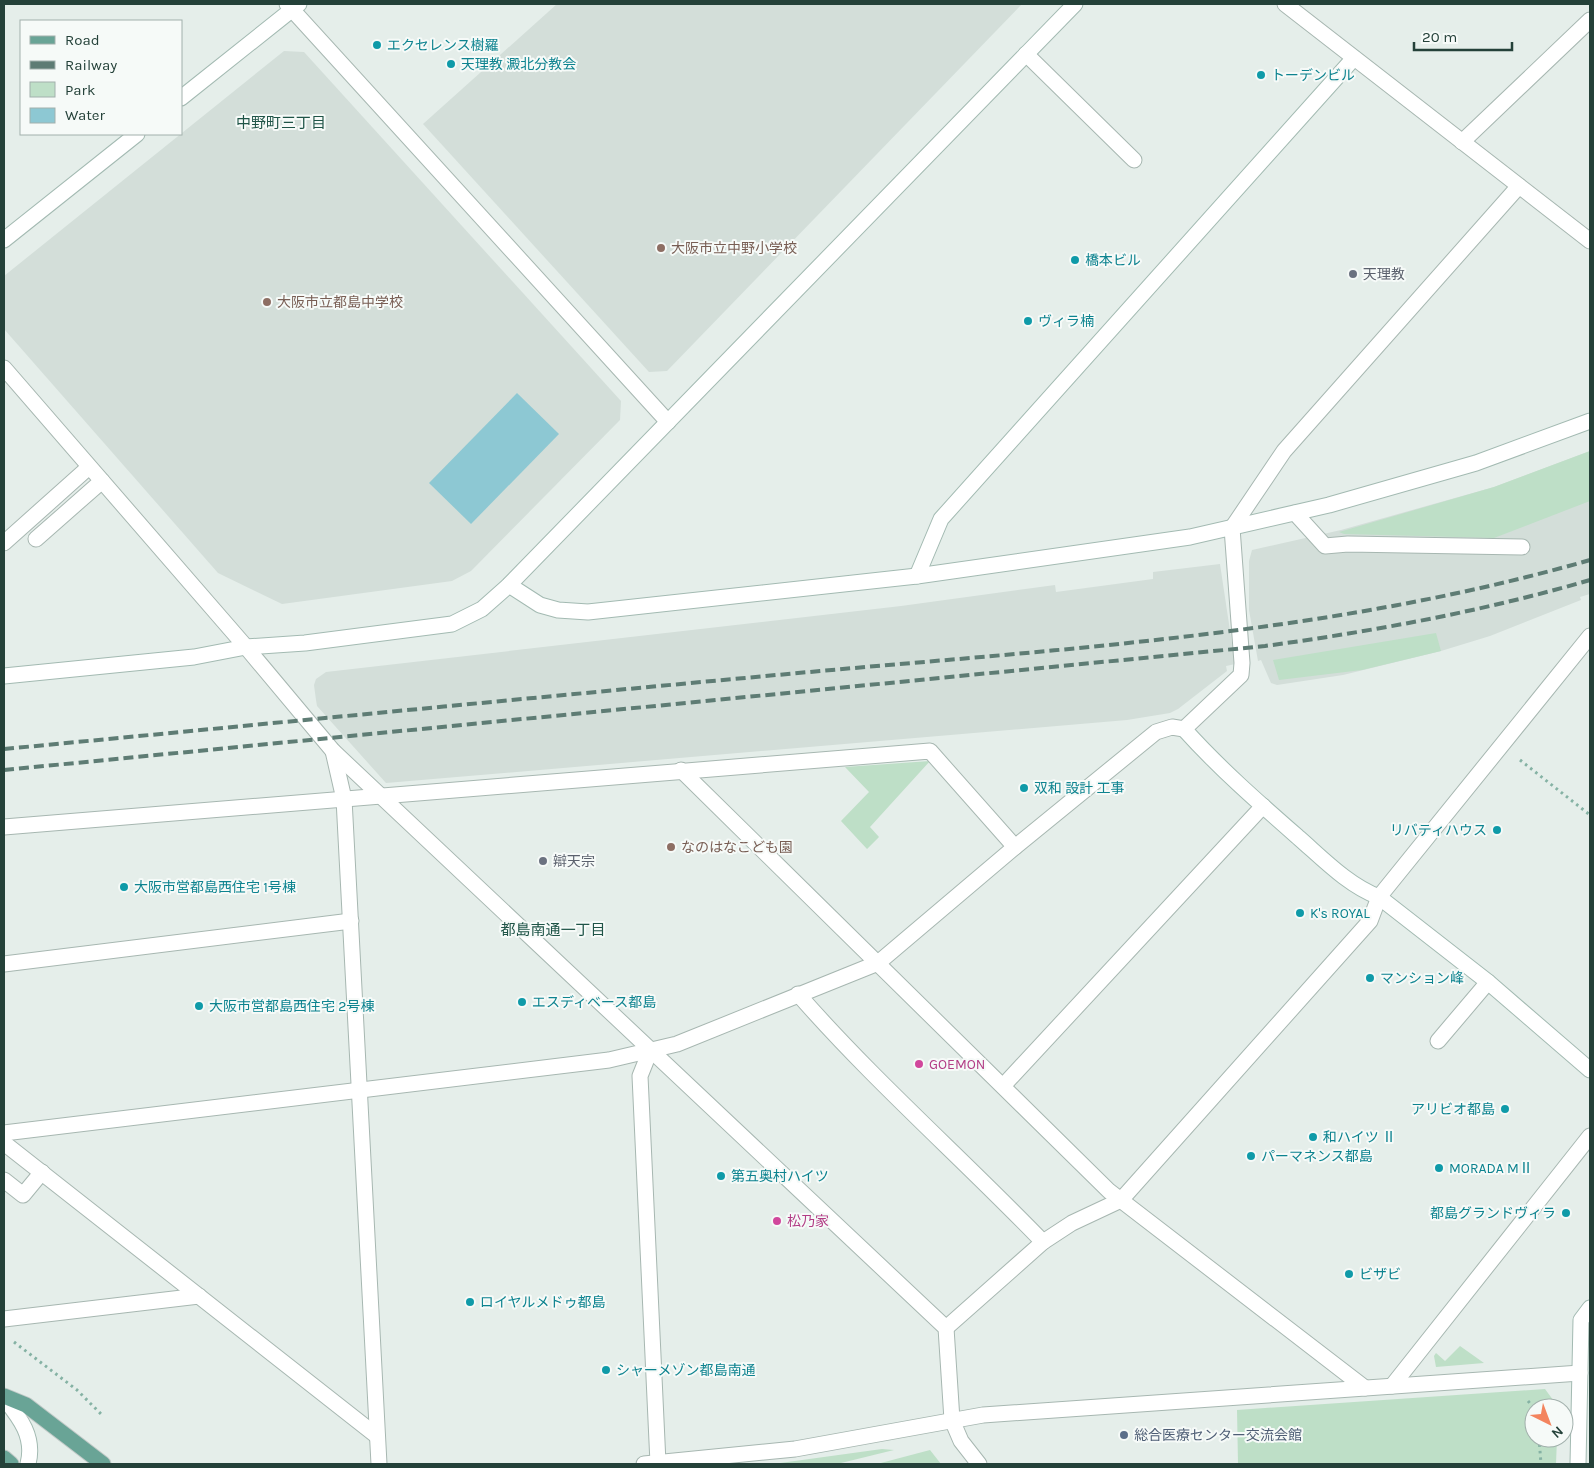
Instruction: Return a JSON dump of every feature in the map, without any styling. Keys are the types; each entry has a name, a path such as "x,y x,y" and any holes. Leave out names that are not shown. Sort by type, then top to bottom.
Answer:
{"main road":[{"path":"4,1397 26,1406 103,1464"},
{"path":"4,1458 11,1464"}],"street":[{"path":"4,676 194,656 246,647 305,643 452,624 482,609 509,585 1075,4"},
{"path":"1285,4 1590,241"},
{"path":"182,97 293,6 668,422"},
{"path":"1462,142 1590,20"},
{"path":"1026,54 1134,160"},
{"path":"917,576 941,520 1354,58"},
{"path":"4,240 136,135"},
{"path":"1184,729 1241,675 1242,663 1232,528 1284,451 1519,186"},
{"path":"4,368 246,647 333,751 377,795 946,1328 952,1420 961,1441 979,1464"},
{"path":"509,585 540,605 558,610 588,612 917,576 1190,537 1295,513 1476,463 1590,420"},
{"path":"4,543 89,467"},
{"path":"36,539 102,481"},
{"path":"1295,513 1324,546 1348,544 1522,547"},
{"path":"946,1328 1042,1242 1072,1223 1121,1200 1370,921 1379,897 1590,636"},
{"path":"4,1133 609,1060 678,1044 878,963 1015,847 1156,732 1172,727 1184,729 1215,763 1365,892 1379,897 1488,982 1590,1068"},
{"path":"333,751 344,799 379,1464"},
{"path":"4,827 930,751 1015,847"},
{"path":"681,770 1109,1191 1365,1388"},
{"path":"1004,1086 1263,806"},
{"path":"4,964 351,921"},
{"path":"1438,1041 1488,982"},
{"path":"798,994 856,1058 982,1179 1042,1242"},
{"path":"650,1051 640,1076 651,1464 795,1449 983,1415 1580,1373"},
{"path":"1392,1386 1590,1136"},
{"path":"4,1142 377,1436"},
{"path":"4,1180 23,1195 42,1172"},
{"path":"4,1319 199,1296"},
{"path":"1578,1464 1581,1320 1590,1308"},
{"path":"4,1397 25,1428 30,1442 28,1464"}],"path":[{"path":"1502,745 1590,815"},
{"path":"11,1340 77,1390 102,1415"},
{"path":"1540,1448 1541,1464"}],"shaded area":[{"name":"大阪市立中野小学校","path":"557,4 1022,4 667,371 649,372 423,124"},
{"name":"大阪市立都島中学校","path":"284,51 304,52 621,401 620,420 471,571 452,581 282,604 218,573 4,329 4,276 179,135 182,135 182,133"},
{"path":"1590,451 1590,594 1580,597 1581,600 1490,636 1441,651 1343,675 1277,685 1271,683 1261,660 1258,661 1249,610 1249,561 1252,550 1341,530 1494,487"},
{"path":"1220,564 1235,664 1226,666 1227,671 1178,709 1170,713 1127,720 386,783 317,706 316,700 314,685 316,679 326,672 901,606 1055,585 1056,592 1153,579 1153,572"}],"green space":[{"path":"1590,451 1590,501 1494,538 1344,534 1339,532 1494,487"},
{"path":"1436,633 1441,651 1362,670 1279,680 1273,660"},
{"path":"930,761 870,827 879,837 867,849 841,821 869,792 845,767"},
{"path":"1460,1346 1484,1363 1436,1367 1434,1356 1436,1353 1445,1361"},
{"path":"1545,1389 1552,1398 1524,1398 1524,1448 1557,1448 1556,1464 1238,1464 1237,1410"},
{"path":"882,1449 894,1450 837,1464 773,1464"},
{"path":"930,1450 941,1464 877,1464"}],"water":[{"path":"517,393 559,434 471,524 429,483"}],"railway":[{"path":"4,749 718,680 1111,645 1208,634 1305,621 1400,604 1496,584 1590,560"},
{"path":"4,770 1265,646 1347,634 1470,611 1590,580"}],"place":[{"name":"エクセレンス樹羅","path":"377,45"},
{"name":"天理教 澱北分教会","path":"451,64"},
{"name":"トーデンビル","path":"1261,75"},
{"name":"大阪市立中野小学校","path":"661,248"},
{"name":"橋本ビル","path":"1075,260"},
{"name":"天理教","path":"1353,274"},
{"name":"大阪市立都島中学校","path":"267,302"},
{"name":"ヴィラ楠","path":"1028,321"},
{"name":"双和 設計 工事","path":"1024,788"},
{"name":"リバティハウス","path":"1497,830"},
{"name":"なのはなこども園","path":"671,847"},
{"name":"辯天宗","path":"543,861"},
{"name":"大阪市営都島西住宅 1号棟","path":"124,887"},
{"name":"K's ROYAL","path":"1300,913"},
{"name":"マンション峰","path":"1370,978"},
{"name":"エスディベース都島","path":"522,1002"},
{"name":"大阪市営都島西住宅 2号棟","path":"199,1006"},
{"name":"GOEMON","path":"919,1064"},
{"name":"アリビオ都島","path":"1505,1109"},
{"name":"和ハイツ Ⅱ","path":"1313,1137"},
{"name":"パーマネンス都島","path":"1251,1156"},
{"name":"MORADA MⅡ","path":"1439,1168"},
{"name":"第五奥村ハイツ","path":"721,1176"},
{"name":"都島グランドヴィラ","path":"1566,1213"},
{"name":"松乃家","path":"777,1221"},
{"name":"ビザビ","path":"1349,1274"},
{"name":"ロイヤルメドゥ都島","path":"470,1302"},
{"name":"シャーメゾン都島南通","path":"606,1370"},
{"name":"総合医療センター交流会館","path":"1124,1435"}],"district":[{"name":"中野町三丁目","path":"281,123"},
{"name":"都島南通一丁目","path":"553,930"}]}
